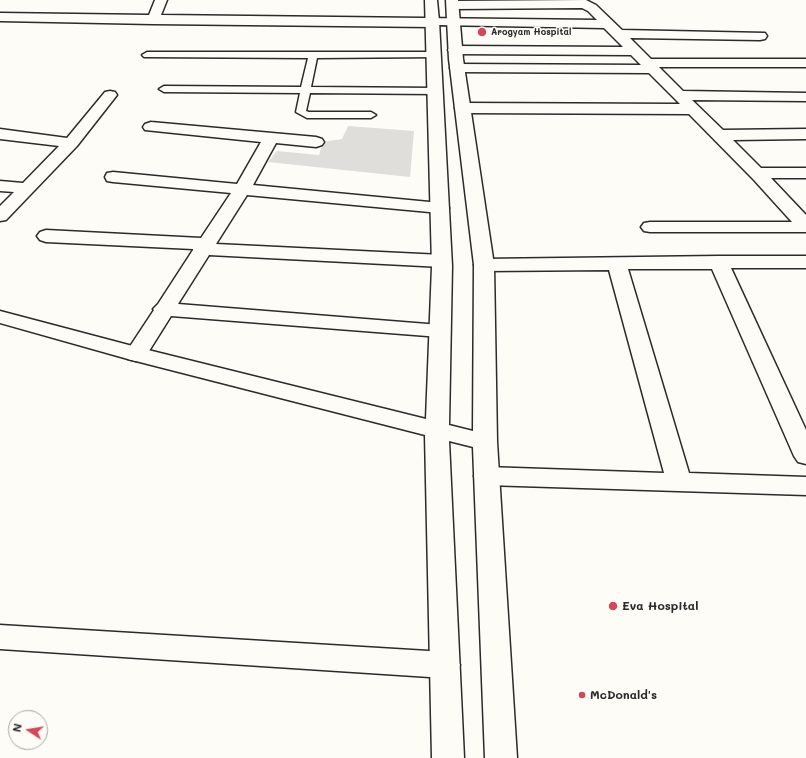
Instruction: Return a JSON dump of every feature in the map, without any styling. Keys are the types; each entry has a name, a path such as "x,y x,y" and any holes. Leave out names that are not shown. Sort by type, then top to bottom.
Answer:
{"street":[{"path":"153,20 161,0"},
{"path":"0,17 153,20 442,12 581,2 592,8 679,94 758,173 806,226"},
{"path":"442,12 613,29 760,36"},
{"path":"442,12 434,55 442,261 437,430 448,758"},
{"path":"442,12 456,59 484,265 486,476 502,758"},
{"path":"456,59 635,51"},
{"path":"456,59 650,66 806,63"},
{"path":"679,94 806,97"},
{"path":"0,216 27,188 64,143 110,95"},
{"path":"463,108 694,109"},
{"path":"151,128 316,142"},
{"path":"0,134 64,143"},
{"path":"720,135 806,134"},
{"path":"136,354 163,309 242,190 271,138"},
{"path":"3,190 64,143"},
{"path":"758,173 806,173"},
{"path":"113,178 440,208"},
{"path":"3,190 27,188"},
{"path":"650,227 806,226"},
{"path":"46,236 442,261"},
{"path":"719,262 806,456"},
{"path":"484,265 806,262"},
{"path":"617,264 679,482"},
{"path":"163,309 440,331"},
{"path":"0,318 485,442"},
{"path":"486,476 806,486"},
{"path":"0,637 445,665"}],"lane":[{"path":"147,55 434,55"},
{"path":"313,55 301,112 307,114 371,115"},
{"path":"164,89 436,91"}],"shaded area":[{"path":"348,126 414,131 410,177 268,162 277,151 319,155 323,142 342,139"}],"place":[{"name":"Arogyam Hospital","path":"482,32"},
{"name":"Eva Hospital","path":"613,606"},
{"name":"McDonald's","path":"582,695"}]}
